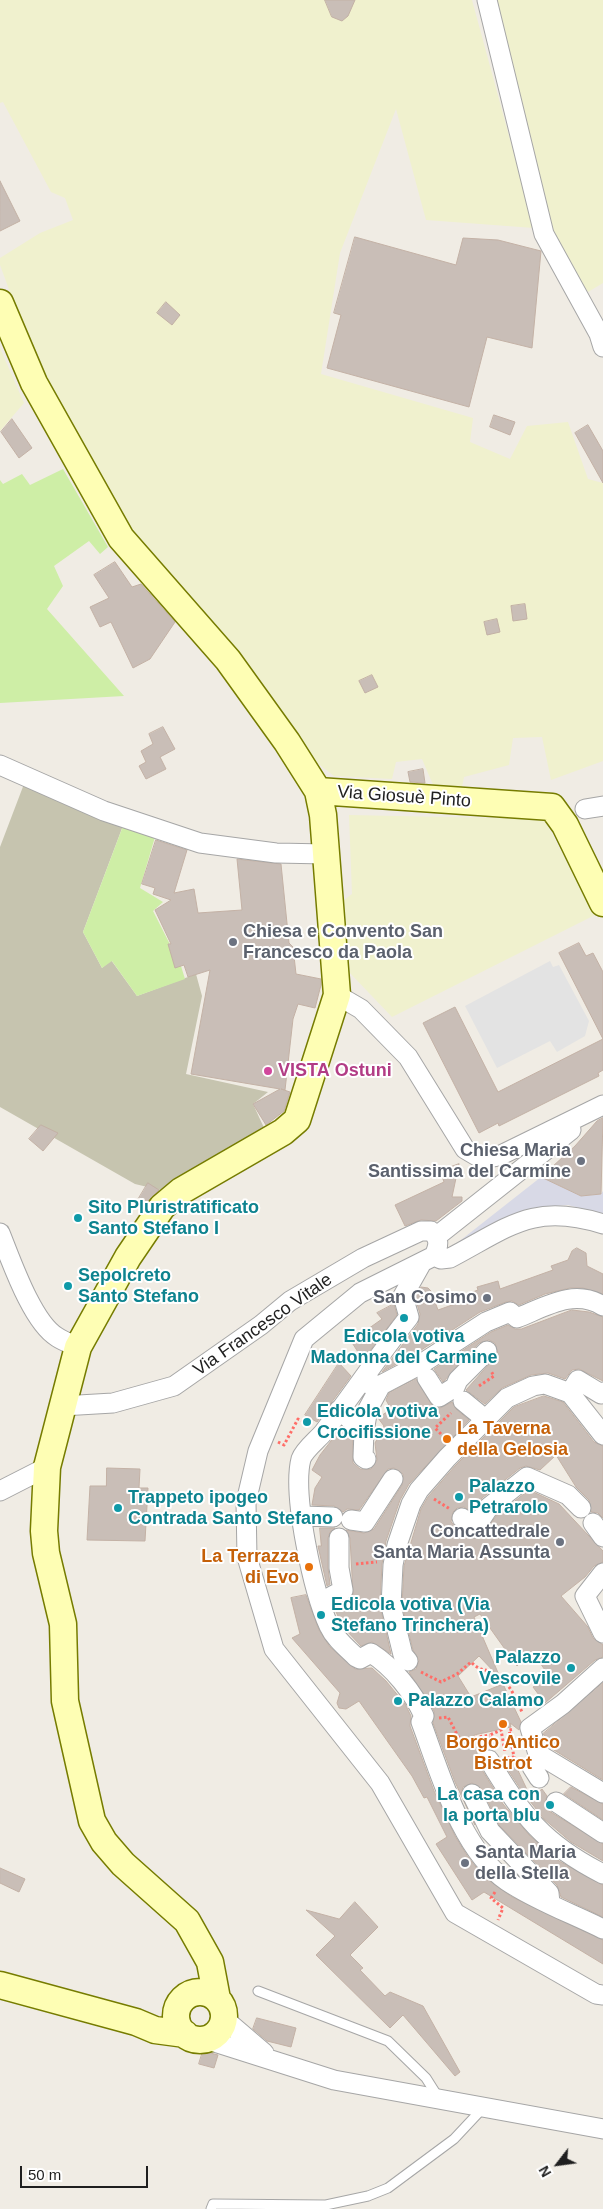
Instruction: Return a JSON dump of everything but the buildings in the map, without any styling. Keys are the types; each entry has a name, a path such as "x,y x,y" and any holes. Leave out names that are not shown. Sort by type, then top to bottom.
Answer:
{"street":[{"path":"487,0 544,234 599,334 603,346"},
{"path":"0,303 34,383 121,538 228,660 287,742 318,791"},
{"path":"0,765 104,811 200,843 276,853 326,854"},
{"name":"Via Giosuè Pinto","path":"337,995 326,854 318,791 552,808 565,825 603,903"},
{"path":"0,1986 136,2022 165,2016 189,2019 220,2030 220,2008 210,1962 202,1951 199,1940 187,1921 124,1864 104,1842 92,1820 65,1701 63,1624 46,1553 44,1531 47,1466 78,1346 128,1257 162,1206 181,1191 284,1132 297,1120 337,995 361,1009 408,1057 465,1149 482,1159 499,1156 601,1106"},
{"path":"366,1459 363,1457 364,1431 372,1383 409,1317 403,1296 439,1246 437,1236 601,1106"},
{"path":"603,1224 579,1216 549,1214 519,1221 450,1258 428,1260 360,1293 304,1339 258,1451 246,1502 248,1557 274,1649 380,1782 455,1913 596,1994 603,1995"},
{"name":"Via Francesco Vitale","path":"62,1406 113,1403 174,1386 261,1325 290,1301 363,1258 421,1231 431,1231 437,1236"},
{"path":"0,1233 23,1288 41,1323 56,1337 78,1346"},
{"path":"603,1306 594,1300 566,1298 517,1318 510,1312 486,1322 420,1364 372,1383 339,1410 302,1458 299,1486 312,1573 334,1635 356,1658 360,1659 371,1653 387,1663 418,1703 424,1716 421,1722 465,1832 489,1867 504,1879 603,1929"},
{"path":"485,1419 459,1394 458,1380 487,1351"},
{"path":"427,1378 439,1398 459,1394"},
{"path":"570,1393 578,1380 601,1394 603,1392"},
{"path":"408,1661 403,1655 391,1606 393,1565 396,1545 411,1504 419,1490 507,1398 533,1386 545,1384 570,1393 603,1435"},
{"path":"339,1410 364,1431"},
{"path":"0,1491 47,1466"},
{"path":"303,1516 342,1518 365,1522 389,1477 419,1490"},
{"path":"462,1518 475,1528 489,1507 527,1477 568,1494 582,1508"},
{"path":"321,1602 343,1590 339,1568 339,1538"},
{"path":"603,1573 584,1596 603,1633"},
{"path":"603,1668 556,1710 524,1732 538,1754 603,1793"},
{"path":"489,1760 512,1799 536,1829 570,1856 603,1874"},
{"path":"472,1794 490,1831 550,1893 550,1903"},
{"path":"556,1802 603,1832"},
{"path":"189,2019 202,1951"},
{"path":"189,2019 202,1992 220,2008 257,2048 277,2062"},
{"path":"189,2019 277,2062 334,2080 603,2129"}],"lane":[{"path":"258,1991 388,2041 426,2078 439,2100"},
{"path":"212,2207 326,2205 368,2196 388,2188 454,2139 483,2108"}],"path":[{"path":"284,1445 298,1419"},
{"path":"419,1490 462,1518"},
{"path":"339,1568 370,1561 393,1565"},
{"path":"408,1661 427,1676 441,1682 458,1674 471,1662 479,1670 495,1674 512,1691 524,1732"},
{"path":"424,1716 429,1718 448,1717 460,1740 490,1735 501,1730 507,1758 514,1756 510,1730 516,1728 524,1732"},
{"path":"489,1760 495,1759 490,1735"},
{"path":"491,1898 503,1908 492,1934"}],"shaded area":[{"path":"24,784 124,823 83,932 102,968 111,960 137,996 196,974 202,996 186,1074 268,1092 253,1104 265,1130 239,1154 160,1190 135,1184 0,1107 0,847"},
{"path":"550,961 553,967 559,965 589,1021 585,1036 557,1052 550,1041 497,1068 465,1006"},
{"path":"541,1177 581,1196 601,1194 603,1191 603,1214 568,1205 519,1212 452,1247"}],"green space":[{"path":"0,0 472,0 534,228 426,220 396,109 340,253 321,374 473,418 470,442 510,459 527,426 568,422 588,479 603,483 603,761 551,780 542,737 513,738 509,765 464,777 462,787 434,787 422,759 396,762 392,779 334,776 308,756 129,532 42,379 0,265 0,258 40,233 73,220 65,198 51,192 3,102 0,103"},
{"path":"495,0 603,0 603,283 588,292 554,241"},
{"path":"0,348 24,403 0,431"},
{"path":"63,469 108,547 100,554 89,541 54,566 63,586 47,609 124,696 0,703 0,480 3,484 22,474 30,485"},
{"path":"349,815 544,819 595,915 392,1017 348,971 340,903 352,894"},
{"path":"123,826 155,837 140,888 163,902 153,911 181,966 185,979 137,996 112,961 102,968 83,932"}],"place":[{"name":"Chiesa e Convento San Francesco da Paola","path":"233,942"},
{"name":"VISTA Ostuni","path":"268,1071"},
{"name":"Chiesa Maria Santissima del Carmine","path":"581,1161"},
{"name":"Sito Pluristratificato Santo Stefano I","path":"78,1218"},
{"name":"Sepolcreto Santo Stefano","path":"68,1286"},
{"name":"San Cosimo","path":"487,1298"},
{"name":"Edicola votiva Madonna del Carmine","path":"404,1318"},
{"name":"Edicola votiva Crocifissione","path":"307,1422"},
{"name":"La Taverna della Gelosia","path":"447,1439"},
{"name":"Palazzo Petrarolo","path":"459,1497"},
{"name":"Trappeto ipogeo Contrada Santo Stefano","path":"118,1508"},
{"name":"Concattedrale Santa Maria Assunta","path":"560,1542"},
{"name":"La Terrazza di Evo","path":"309,1567"},
{"name":"Edicola votiva (Via Stefano Trinchera)","path":"321,1615"},
{"name":"Palazzo Vescovile","path":"571,1668"},
{"name":"Palazzo Calamo","path":"398,1701"},
{"name":"Borgo Antico Bistrot","path":"503,1724"},
{"name":"La casa con la porta blu","path":"550,1805"},
{"name":"Santa Maria della Stella","path":"465,1863"}]}
